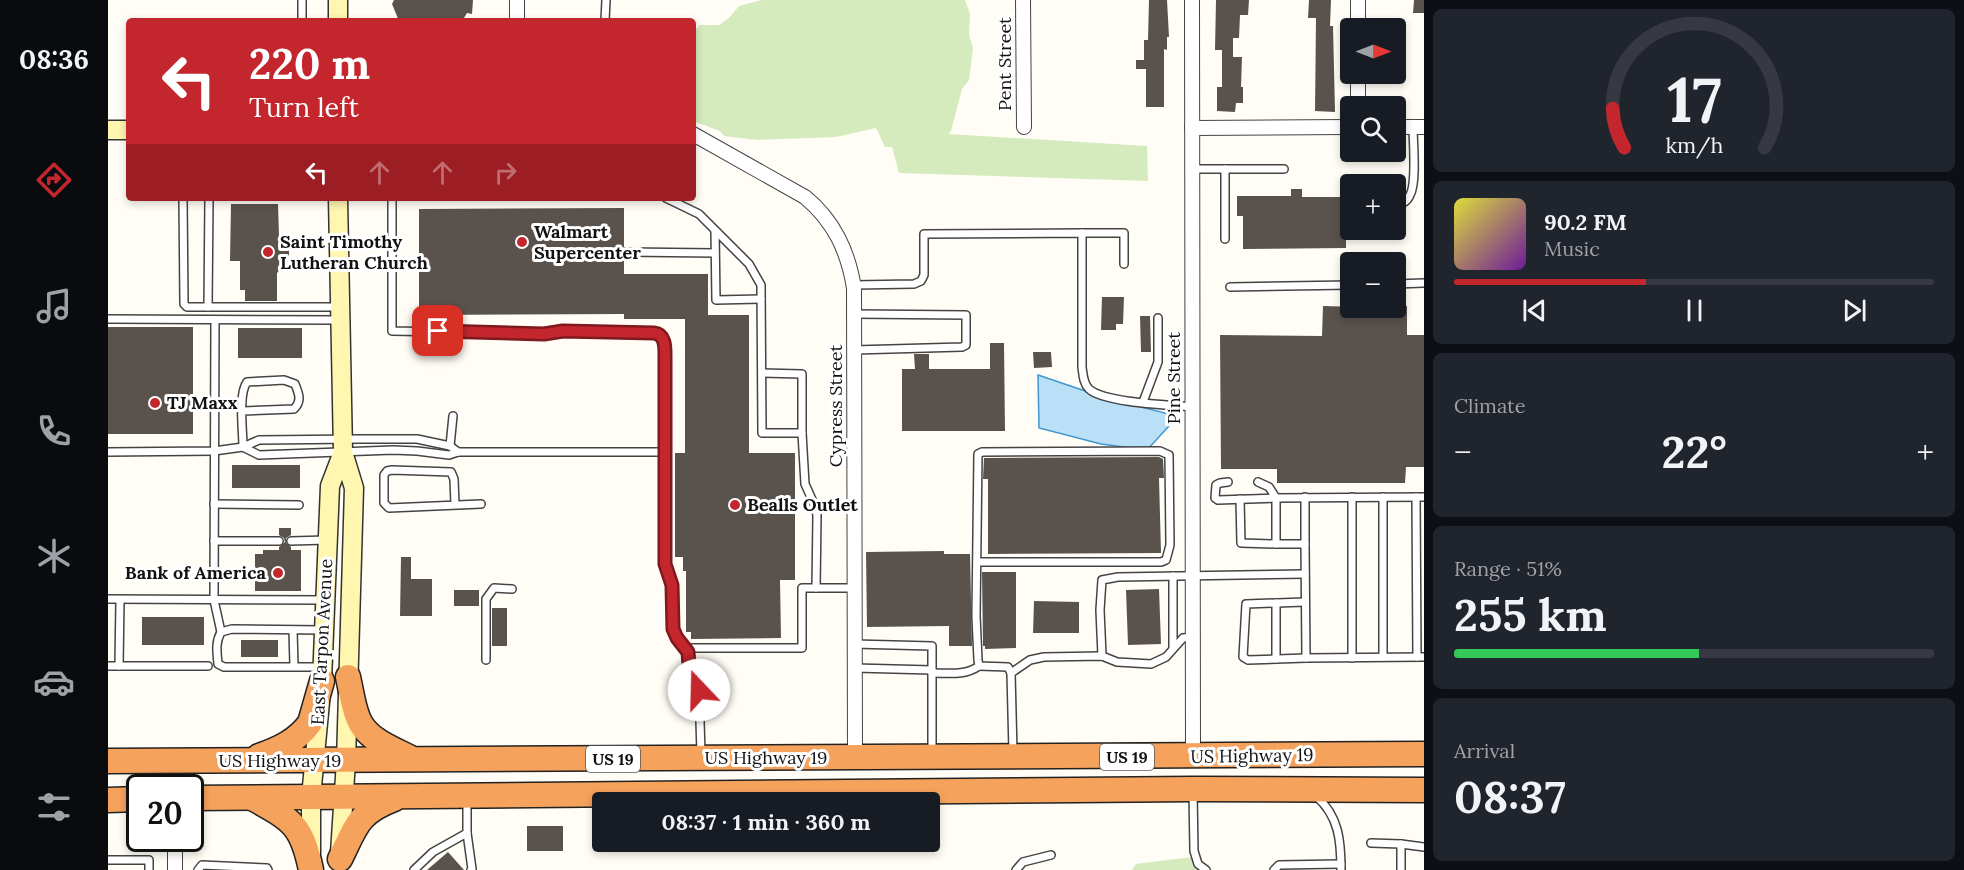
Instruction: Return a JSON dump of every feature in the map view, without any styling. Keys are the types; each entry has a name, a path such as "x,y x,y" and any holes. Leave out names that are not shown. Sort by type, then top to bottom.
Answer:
{"highway":[{"path":"248,761 288,744 306,729 310,723 322,674"},
{"path":"348,677 358,719 367,732 382,744 414,760"},
{"name":"US Highway 19","path":"108,761 1013,758 1424,754"},
{"path":"1193,789 1199,781 1216,772 1252,769 1299,756"},
{"path":"1044,790 1160,774 1181,766 1193,757"},
{"name":"US Highway 19","path":"940,793 1193,789 1424,790"},
{"path":"339,865 360,819 376,806 402,796"},
{"name":"US Highway 19","path":"204,798 592,796"},
{"path":"252,797 282,815 295,826 306,846 311,870"},
{"path":"108,800 126,799"}],"main road":[{"path":"338,0 338,18"},
{"path":"108,130 126,130"},
{"name":"East Tarpon Avenue","path":"338,201 343,446 354,488 346,761 339,865"},
{"name":"East Tarpon Avenue","path":"311,870 311,797 322,674 330,486 343,446"}],"street":[{"path":"517,0 517,18"},
{"name":"Pent Street","path":"1023,0 1024,127"},
{"name":"Pine Street","path":"1192,0 1193,757"},
{"path":"1358,0 1358,18"},
{"path":"1192,128 1340,127"},
{"name":"Cypress Street","path":"696,136 805,197 833,227 845,250 853,285 854,314 855,758"},
{"path":"176,852 176,870"}],"lane":[{"path":"302,0 302,18"},
{"path":"605,18 606,0"},
{"path":"1406,201 1413,186 1419,126"},
{"path":"1192,169 1284,169"},
{"path":"1225,169 1225,239"},
{"path":"183,201 184,304 187,307 339,313"},
{"path":"208,201 208,307"},
{"path":"392,201 392,331 544,334 563,331 658,333 664,343 665,564 672,585 673,629 686,648 689,665 699,690 701,758"},
{"path":"672,201 699,214 749,264 761,285 762,433 802,433"},
{"path":"715,230 716,300 761,299"},
{"path":"1082,233 1084,381 1088,388 1109,398 1192,407"},
{"path":"853,285 914,284 921,281 924,275 924,234 1124,233 1124,264"},
{"path":"626,252 715,254"},
{"path":"1406,284 1424,283"},
{"path":"1230,287 1340,285"},
{"path":"108,319 214,320 339,313"},
{"path":"854,314 966,315 968,340 962,347 854,350"},
{"path":"1143,402 1158,362 1158,318"},
{"path":"214,320 214,600 221,632 218,639 218,664 224,667 294,666 322,674"},
{"path":"762,373 802,374 805,484 817,515 816,588"},
{"path":"243,411 294,409 299,405 300,395 295,384 284,380 248,382 243,388 243,411 243,447"},
{"path":"450,446 453,416"},
{"path":"243,447 259,455 417,439 450,446 458,452"},
{"path":"108,452 214,451 243,447 259,440 449,455 458,452 665,452"},
{"path":"977,562 1161,562 1166,560 1170,545 1169,455 1160,451 982,452 978,454 976,616 980,666"},
{"path":"455,505 454,479 451,472 392,470 387,471 384,476 384,503 389,508 481,504"},
{"path":"1228,482 1216,486 1215,498 1218,500 1420,497 1420,657 1248,660 1244,657 1246,604 1305,602"},
{"path":"1258,482 1269,487 1276,498 1276,544"},
{"path":"1305,497 1306,658"},
{"path":"1352,497 1353,658"},
{"path":"1383,497 1383,657"},
{"path":"1240,499 1241,543 1305,544"},
{"path":"214,504 299,505"},
{"path":"291,541 328,540"},
{"path":"214,541 279,541"},
{"path":"1102,656 1100,610 1102,580 1118,577 1305,574"},
{"path":"1173,576 1173,647"},
{"path":"486,660 486,598 494,588 512,589"},
{"path":"686,648 802,648 802,588 854,588"},
{"path":"108,599 326,600"},
{"path":"119,666 120,600"},
{"path":"1276,603 1276,659"},
{"path":"221,632 232,629 324,630"},
{"path":"293,630 294,666"},
{"path":"1011,673 1030,660 1044,657 1102,656 1117,662 1151,664 1166,657 1183,638 1193,638"},
{"path":"855,644 932,646 932,758"},
{"path":"108,666 208,666"},
{"path":"855,668 960,674 971,672 980,666 1008,667 1011,673 1013,758"},
{"path":"1193,789 1194,851 1198,864 1206,870"},
{"path":"1274,870 1279,865 1341,867 1341,846 1335,820 1324,803 1309,790"},
{"path":"467,795 467,833 471,870"},
{"path":"414,870 433,852 467,833"},
{"path":"1371,843 1424,847"},
{"path":"1401,844 1401,870"},
{"path":"1016,870 1023,862 1051,855"},
{"path":"108,860 149,860 149,870"},
{"path":"198,870 202,865 267,868 268,870"}],"green space":[{"path":"762,0 965,0 970,14 969,35 973,48 969,80 962,89 951,131 948,134 1147,146 1148,181 899,173 892,147 885,147 876,128 836,137 758,140 724,136 720,131 696,122 696,29 700,25 719,25 729,18 739,6"},
{"path":"1192,857 1205,870 1132,870 1136,864"}],"water":[{"path":"1038,375 1106,398 1169,414 1169,426 1147,450 1101,444 1039,428"}],"building":[{"path":"394,0 473,0 472,14 467,13 464,18 398,18 392,4"},
{"path":"1149,0 1167,0 1169,37 1167,37 1167,50 1164,49 1164,107 1146,107 1146,69 1136,69 1136,60 1144,60 1144,40 1148,40"},
{"path":"1216,0 1249,0 1248,15 1240,15 1239,38 1233,38 1233,57 1242,57 1241,87 1243,87 1243,103 1236,103 1235,112 1217,111 1217,87 1222,87 1222,50 1215,50"},
{"path":"1309,0 1331,0 1330,26 1333,26 1335,112 1315,111 1316,18 1308,18"},
{"path":"1414,0 1424,0 1424,13 1413,13"},
{"path":"1291,189 1302,189 1302,197 1340,197 1340,240 1346,240 1346,248 1243,249 1243,216 1237,216 1237,196 1291,196"},
{"name":"Saint Timothy Lutheran Church","path":"231,204 278,204 279,236 289,245 289,260 277,273 277,301 245,301 245,290 240,290 240,261 230,261"},
{"path":"624,208 624,247 620,253 624,257 624,274 708,274 708,315 749,315 749,453 795,453 795,580 780,580 781,638 691,639 691,632 686,632 686,571 683,571 683,557 675,557 675,453 685,453 685,319 624,319 624,314 419,315 419,209"},
{"path":"1102,297 1124,297 1123,324 1116,324 1116,330 1101,330"},
{"path":"1323,306 1340,306 1340,318 1406,318 1407,306 1407,335 1424,335 1424,467 1406,467 1405,483 1277,483 1277,469 1221,469 1220,335 1322,336"},
{"path":"1140,316 1150,316 1151,352 1141,352"},
{"path":"108,327 193,327 193,434 108,434"},
{"path":"238,328 302,328 302,358 238,358"},
{"path":"990,343 1004,343 1005,431 902,431 902,369 915,369 914,354 929,354 929,369 990,369"},
{"path":"1033,352 1051,352 1052,367 1034,368"},
{"path":"1159,457 1163,459 1164,478 1159,478 1161,553 988,554 988,479 983,479 984,458"},
{"path":"232,465 300,465 300,488 232,488"},
{"name":"Bank of America","path":"279,528 291,528 291,535 286,538 286,543 291,550 301,550 301,591 255,591 255,554 263,554 263,550 279,550 285,542 284,538 279,535"},
{"path":"944,551 944,554 970,554 972,646 949,646 949,626 867,627 866,552"},
{"path":"401,557 411,557 411,579 432,579 432,616 400,616"},
{"path":"982,572 1016,572 1016,648 985,649 983,646"},
{"path":"1159,589 1161,644 1128,645 1126,590"},
{"path":"454,590 479,590 479,606 454,606"},
{"path":"1034,601 1079,602 1079,633 1033,633"},
{"path":"492,608 507,608 507,646 492,646"},
{"path":"142,617 204,617 204,645 142,645"},
{"path":"241,640 278,640 278,657 241,657"},
{"path":"527,826 563,826 563,851 527,851"},
{"path":"448,852 464,870 427,870"}],"place":[{"name":"Walmart Supercenter","path":"522,242"},
{"name":"Saint Timothy Lutheran Church","path":"268,252"},
{"name":"TJ Maxx","path":"155,403"},
{"name":"Bealls Outlet","path":"735,505"},
{"name":"Bank of America","path":"278,573"}],"route":[{"path":"438,331 544,334 561,331 658,333 662,337 665,355 665,564 672,585 673,629 688,652 689,665 699,690"}]}
